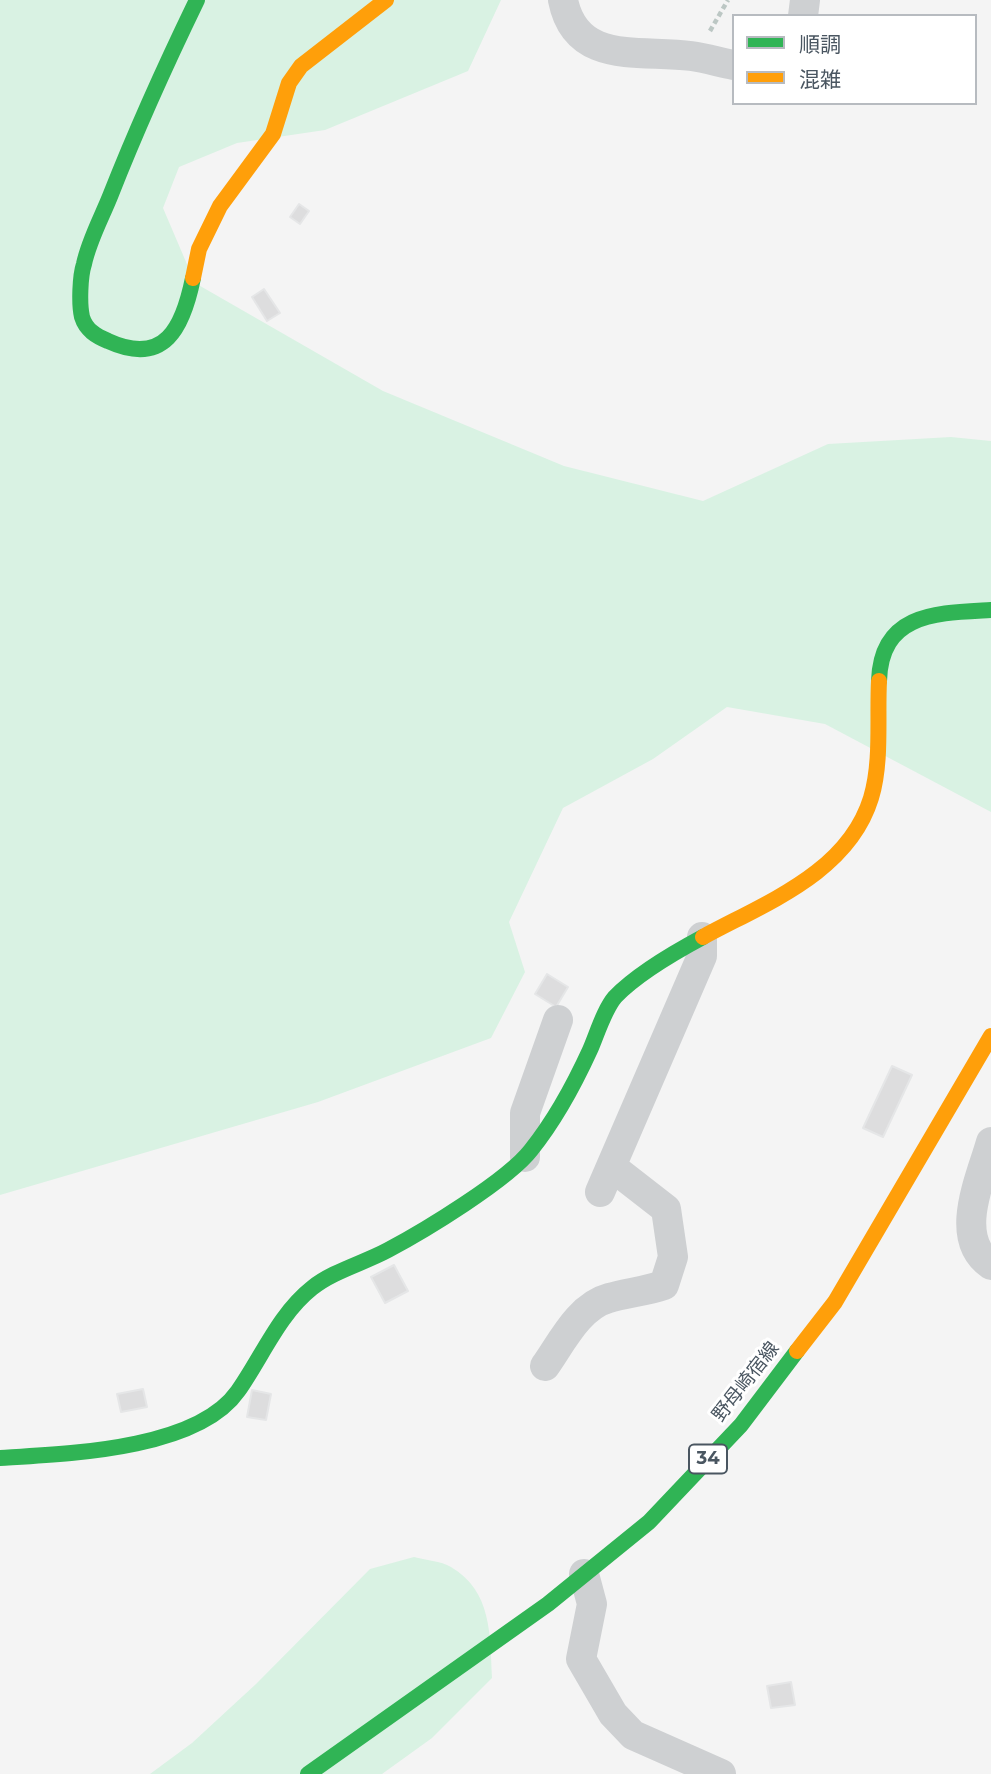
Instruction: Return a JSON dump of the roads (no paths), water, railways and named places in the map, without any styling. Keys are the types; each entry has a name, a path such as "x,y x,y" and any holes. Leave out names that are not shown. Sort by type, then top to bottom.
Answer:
{"street":[{"path":"197,0 146,104 83,265 82,316 92,334 127,350 163,344 176,330 187,309 199,249 220,206 273,134 289,83 301,65 338,40 386,0"},
{"path":"563,0 574,27 594,46 635,54 689,56 732,65"},
{"path":"0,1458 86,1453 141,1442 189,1427 220,1412 237,1394 290,1310 313,1287 389,1250 495,1182 525,1157 549,1127 571,1090 614,998 642,974 702,937 807,880 839,853 859,825 871,798 876,770 879,665 888,642 899,628 935,613 991,610"},
{"path":"545,1366 576,1322 592,1305 608,1298 664,1285 673,1257 666,1209 606,1180 702,956 702,937"},
{"path":"525,1157 525,1113 558,1020"},
{"name":"野母崎宿線","path":"308,1774 548,1604 649,1522 741,1425 827,1312 991,1036"},
{"path":"991,1142 971,1220 971,1237 979,1253 991,1265"},
{"path":"584,1574 592,1604 581,1659 613,1714 633,1735 721,1774"}]}
